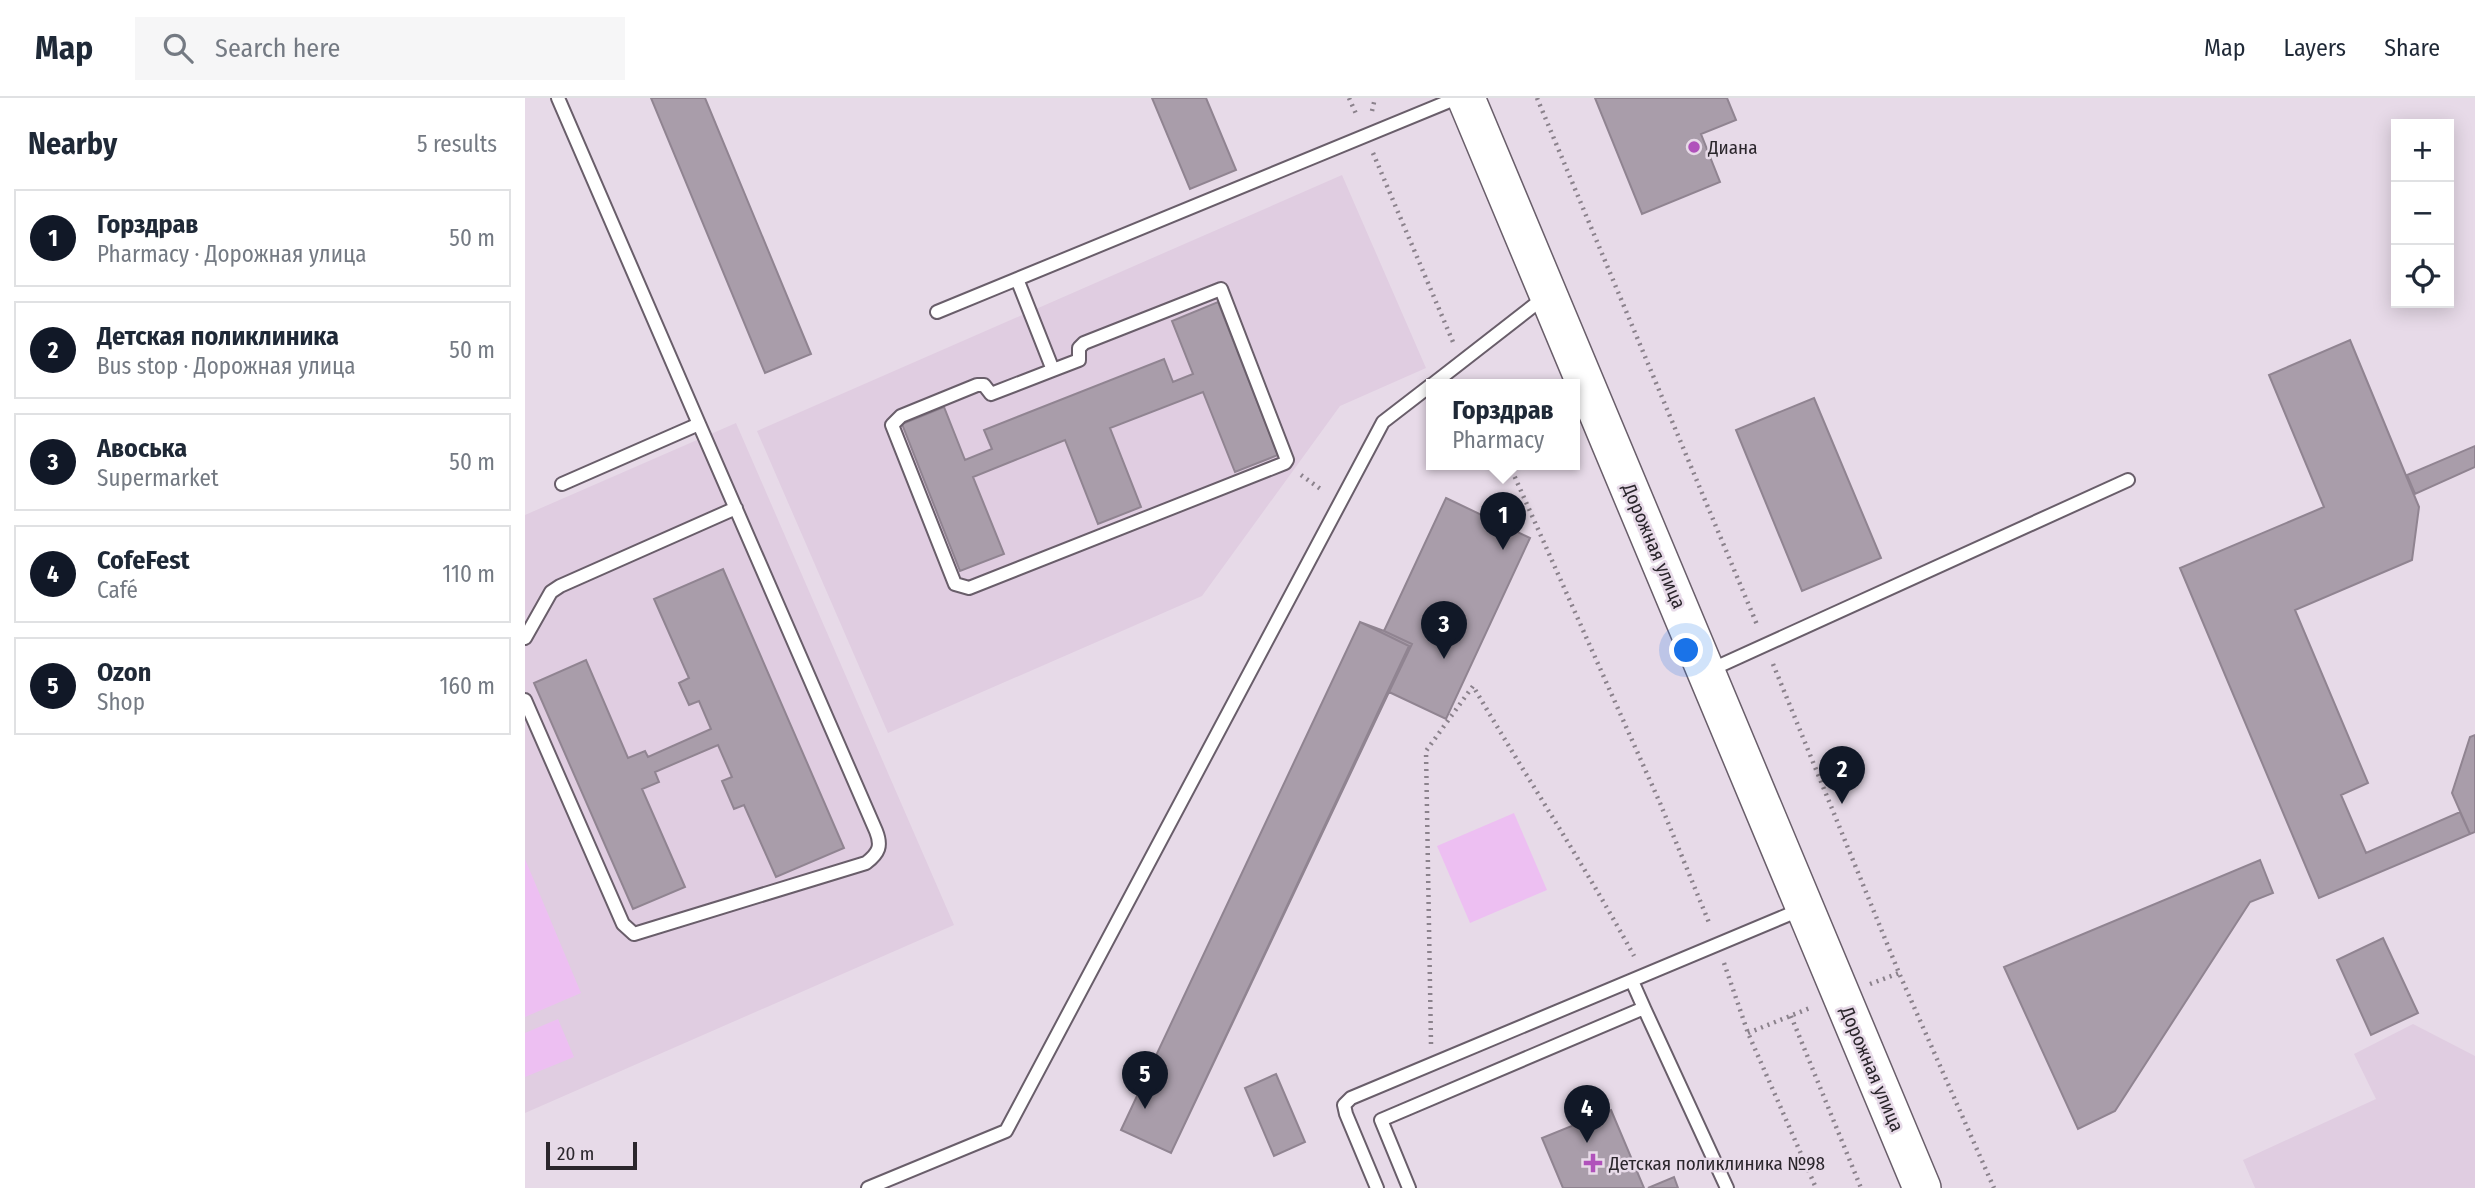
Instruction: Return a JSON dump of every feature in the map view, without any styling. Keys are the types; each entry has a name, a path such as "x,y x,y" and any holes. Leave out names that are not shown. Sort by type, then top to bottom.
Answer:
{"main road":[{"name":"Дорожная улица","path":"1466,98 1922,1188"}],"lane":[{"path":"525,700 623,924 634,934 866,863 876,855 880,842 876,831 558,98"},
{"path":"937,312 1457,98"},
{"path":"1017,279 1053,370"},
{"path":"1221,289 1287,460 969,588 961,587 950,577 892,425 901,416 977,385 984,385 991,394 1053,370 1079,360 1079,348 1084,343 1221,289"},
{"path":"1439,379 1548,294"},
{"path":"868,1188 1006,1130 1383,422 1426,389"},
{"path":"562,484 699,424"},
{"path":"1707,671 2128,480"},
{"path":"525,638 551,592 560,586 736,508"},
{"path":"1377,1188 1344,1105 1351,1098 1805,908"},
{"path":"1632,981 1727,1188"},
{"path":"1409,1188 1381,1119 1644,1008"}],"path":[{"path":"1349,98 1462,362"},
{"path":"1537,98 1766,645 1899,973 1994,1188"},
{"path":"1294,470 1340,503"},
{"path":"1512,470 1660,803 1718,944 1748,1033 1817,1188"},
{"path":"1431,1065 1426,751 1472,686 1531,786 1596,885 1645,975"},
{"path":"1791,1016 1861,1188"}],"shaded area":[{"path":"1342,175 1426,368 1340,406 1202,596 888,733 757,431"},
{"path":"736,423 954,925 525,1113 525,515"},
{"path":"1514,813 1547,890 1470,923 1437,846"},
{"path":"525,859 581,993 525,1017"},
{"path":"558,1019 574,1057 525,1077 525,1033"},
{"path":"2413,1024 2475,1056 2475,1188 2255,1188 2243,1160 2376,1099 2354,1054"}],"building":[{"path":"651,98 705,98 811,354 765,373"},
{"path":"1152,98 1206,98 1236,170 1190,189"},
{"path":"1595,98 1727,98 1736,120 1701,134 1720,182 1642,214"},
{"path":"1218,302 1278,455 1235,472 1203,392 1110,428 1141,507 1098,524 1065,440 973,477 1004,554 960,571 902,424 944,407 965,460 992,449 984,430 1164,359 1173,382 1193,374 1172,321"},
{"path":"2350,340 2419,507 2412,560 2295,610 2368,783 2341,795 2366,853 2460,812 2470,834 2319,898 2180,568 2324,507 2269,375"},
{"path":"1814,398 1881,558 1802,591 1736,430"},
{"path":"2475,446 2475,467 2415,494 2407,475"},
{"path":"1446,498 1530,538 1446,719 1389,692 1412,644 1384,631"},
{"path":"1446,498 1530,538 1446,719 1389,692 1171,1153 1121,1130 1360,622 1384,631"},
{"path":"723,569 844,848 776,877 744,805 734,809 722,781 732,777 718,745 655,772 659,782 642,789 685,887 633,909 534,683 586,660 628,758 645,751 648,757 711,729 699,701 689,705 679,683 689,678 654,599"},
{"path":"1360,622 1409,646 1171,1153 1121,1130"},
{"path":"2475,735 2475,832 2470,834 2452,793 2470,737"},
{"path":"2260,860 2273,893 2250,902 2115,1111 2078,1129 2004,967"},
{"path":"2383,938 2418,1013 2371,1035 2337,960"},
{"path":"1276,1074 1305,1142 1274,1156 1245,1088"},
{"name":"Детская поликлиника №98","path":"1611,1110 1644,1188 1563,1188 1542,1138"},
{"name":"Детская поликлиника №98","path":"1674,1177 1678,1188 1648,1188"}],"place":[{"name":"Диана","path":"1694,147"},
{"name":"Горздрав","path":"1503,550"},
{"name":"Авоська","path":"1444,659"},
{"name":"Детская поликлиника","path":"1842,804"},
{"name":"Ozon","path":"1145,1109"},
{"name":"CofeFest","path":"1587,1143"},
{"name":"Детская поликлиника №98","path":"1593,1163"}]}
